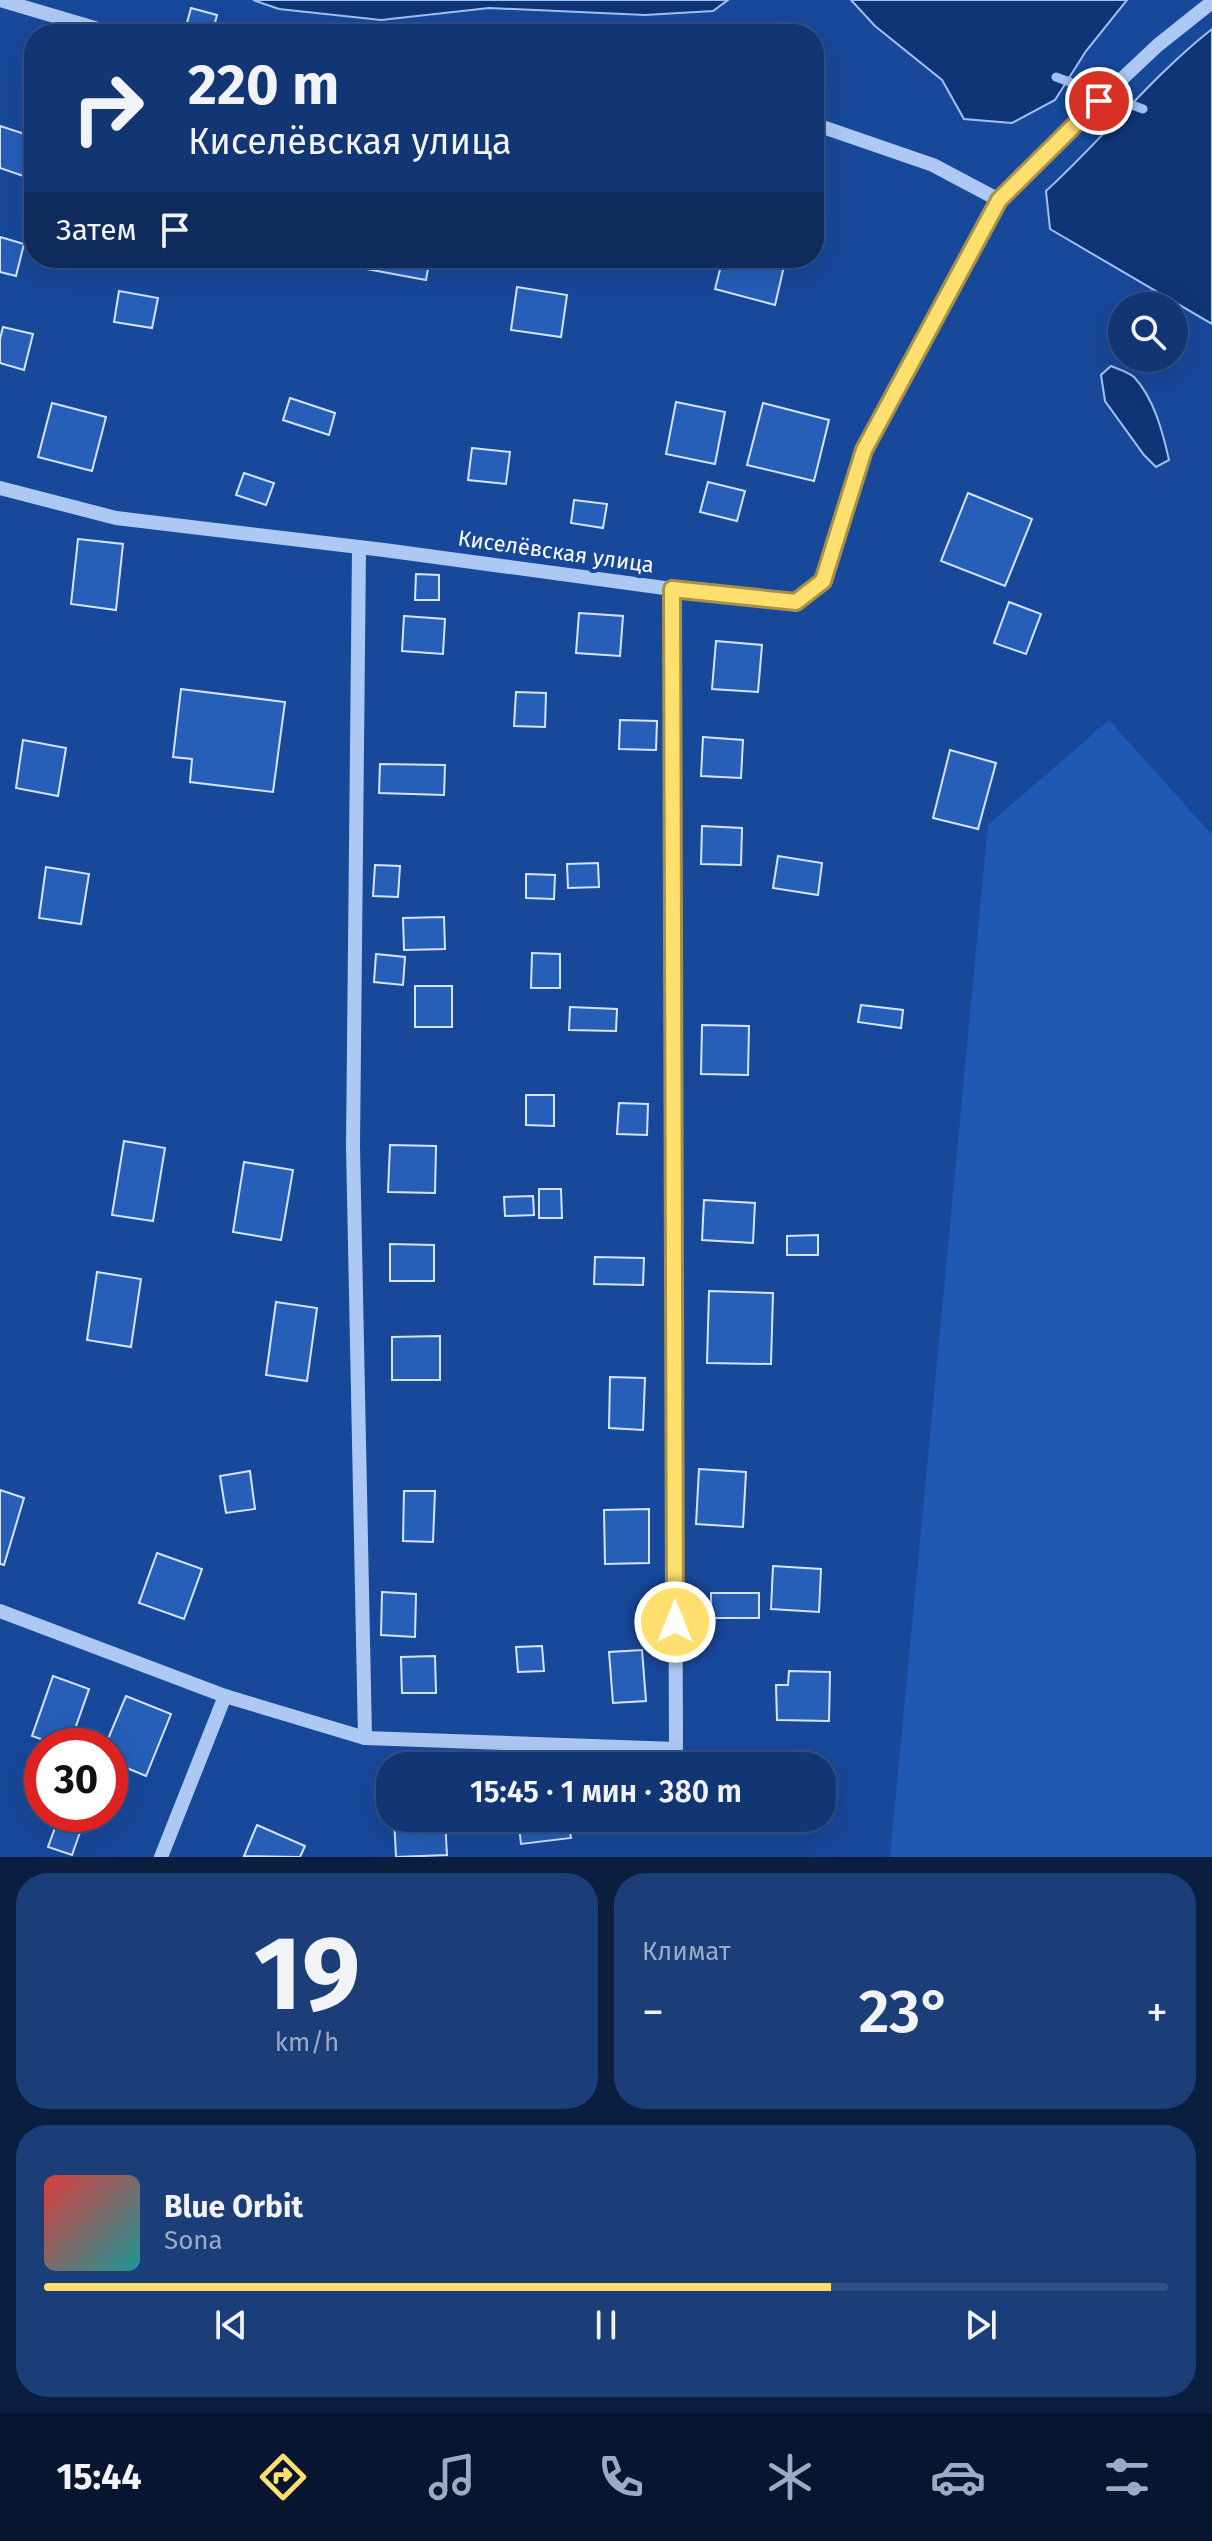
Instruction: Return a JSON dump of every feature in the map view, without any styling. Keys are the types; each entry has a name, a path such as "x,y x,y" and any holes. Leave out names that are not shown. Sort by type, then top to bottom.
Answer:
{"street":[{"path":"0,0 81,24"},
{"name":"Киселёвская улица","path":"0,488 116,518 796,602 823,581 864,450 999,200 1059,138 1158,45 1212,2"},
{"path":"824,127 933,165 999,200"},
{"path":"359,548 353,1146 365,1738"},
{"path":"0,1611 225,1696 365,1738 676,1749 672,589"},
{"path":"161,1857 225,1696"}],"shaded area":[{"path":"253,0 728,0 713,11 645,15 489,8 381,20 279,9"},
{"path":"851,0 1127,0 1086,51 1055,100 1012,123 964,119 942,80 875,26"},
{"path":"1212,29 1212,324 1188,310 1188,292 1157,292 1050,229 1046,191"},
{"path":"1108,369 1108,372 1126,372 1141,385 1161,427 1169,460 1156,467 1144,455 1105,401 1101,375"},
{"path":"1109,720 1212,835 1212,1857 890,1857 988,825"}],"building":[{"path":"191,8 217,15 215,24 187,24"},
{"path":"0,126 24,134 24,176 0,168"},
{"path":"0,237 24,244 16,276 0,272"},
{"path":"361,268 428,268 426,280"},
{"path":"720,268 784,268 775,305 715,289"},
{"path":"517,287 567,295 561,337 511,330"},
{"path":"119,291 158,298 152,328 114,322"},
{"path":"3,327 33,334 24,370 0,363"},
{"path":"290,398 335,413 329,435 283,420"},
{"path":"676,402 725,412 715,464 666,454"},
{"path":"52,403 106,417 92,471 38,457"},
{"path":"763,403 829,420 814,481 747,465"},
{"path":"472,448 510,452 506,484 468,480"},
{"path":"244,473 274,483 266,505 236,495"},
{"path":"708,482 745,491 737,521 700,512"},
{"path":"968,493 1032,519 1005,586 941,561"},
{"path":"574,500 607,504 603,528 571,523"},
{"path":"78,539 123,544 116,610 71,604"},
{"path":"416,574 439,575 439,600 415,600"},
{"path":"1009,602 1041,614 1026,654 994,643"},
{"path":"579,613 623,616 620,656 576,653"},
{"path":"404,616 445,619 443,654 402,651"},
{"path":"716,641 762,645 758,692 712,689"},
{"path":"181,689 285,702 273,792 190,782 192,759 173,757"},
{"path":"516,692 546,693 545,727 514,726"},
{"path":"620,720 657,721 656,750 619,749"},
{"path":"703,737 743,740 741,778 701,776"},
{"path":"23,740 66,748 58,796 16,788"},
{"path":"950,750 996,763 978,829 933,818"},
{"path":"380,764 445,765 444,795 379,793"},
{"path":"702,826 742,828 741,865 701,864"},
{"path":"778,856 822,863 818,895 773,888"},
{"path":"598,863 599,887 568,888 567,864"},
{"path":"375,865 400,866 398,897 373,896"},
{"path":"46,867 89,874 81,924 39,918"},
{"path":"526,874 555,875 554,899 526,898"},
{"path":"444,917 445,949 404,950 403,918"},
{"path":"532,953 560,954 560,988 531,988"},
{"path":"376,954 405,957 403,985 374,982"},
{"path":"415,986 452,986 452,1027 415,1027"},
{"path":"861,1005 903,1010 901,1028 858,1022"},
{"path":"570,1007 617,1009 616,1031 569,1030"},
{"path":"702,1025 749,1026 748,1075 701,1074"},
{"path":"526,1095 554,1095 554,1126 526,1125"},
{"path":"619,1103 648,1104 647,1135 617,1134"},
{"path":"124,1141 165,1148 153,1221 112,1215"},
{"path":"390,1145 436,1146 435,1193 388,1192"},
{"path":"244,1162 293,1170 281,1240 233,1232"},
{"path":"539,1189 561,1189 562,1218 539,1218"},
{"path":"533,1196 534,1215 505,1216 504,1197"},
{"path":"704,1200 755,1203 753,1243 702,1240"},
{"path":"818,1235 818,1255 787,1255 787,1236"},
{"path":"390,1244 434,1245 434,1281 390,1281"},
{"path":"595,1257 644,1258 643,1285 594,1284"},
{"path":"97,1272 141,1279 131,1347 87,1340"},
{"path":"709,1291 773,1293 771,1364 707,1363"},
{"path":"276,1302 317,1308 307,1381 266,1375"},
{"path":"440,1336 440,1380 392,1380 392,1337"},
{"path":"610,1377 645,1378 643,1430 609,1428"},
{"path":"699,1469 746,1472 743,1527 696,1524"},
{"path":"250,1471 255,1509 226,1513 220,1476"},
{"path":"0,1490 24,1498 4,1565 0,1564"},
{"path":"404,1491 435,1491 433,1542 403,1541"},
{"path":"649,1509 649,1563 605,1564 604,1510"},
{"path":"157,1553 202,1569 184,1619 139,1603"},
{"path":"773,1566 821,1569 819,1612 771,1609"},
{"path":"382,1592 416,1594 415,1637 381,1635"},
{"path":"711,1593 759,1593 759,1618 711,1618"},
{"path":"542,1646 544,1671 518,1672 516,1647"},
{"path":"642,1650 646,1701 613,1703 609,1652"},
{"path":"435,1656 436,1693 402,1693 401,1657"},
{"path":"789,1671 830,1672 829,1721 777,1720 776,1685 788,1685"},
{"path":"53,1676 89,1689 75,1728 35,1728"},
{"path":"126,1696 171,1714 146,1776 128,1768 128,1728 113,1728"},
{"path":"257,1825 305,1846 300,1857 244,1856"},
{"path":"53,1832 80,1832 72,1855 48,1847"},
{"path":"395,1832 446,1832 447,1855 396,1857"},
{"path":"520,1832 570,1832 571,1838 521,1844"}],"waterway":[{"path":"1056,77 1143,109"}],"route":[{"path":"675,1622 672,589 796,602 823,581 864,450 999,200 1099,101"}]}
